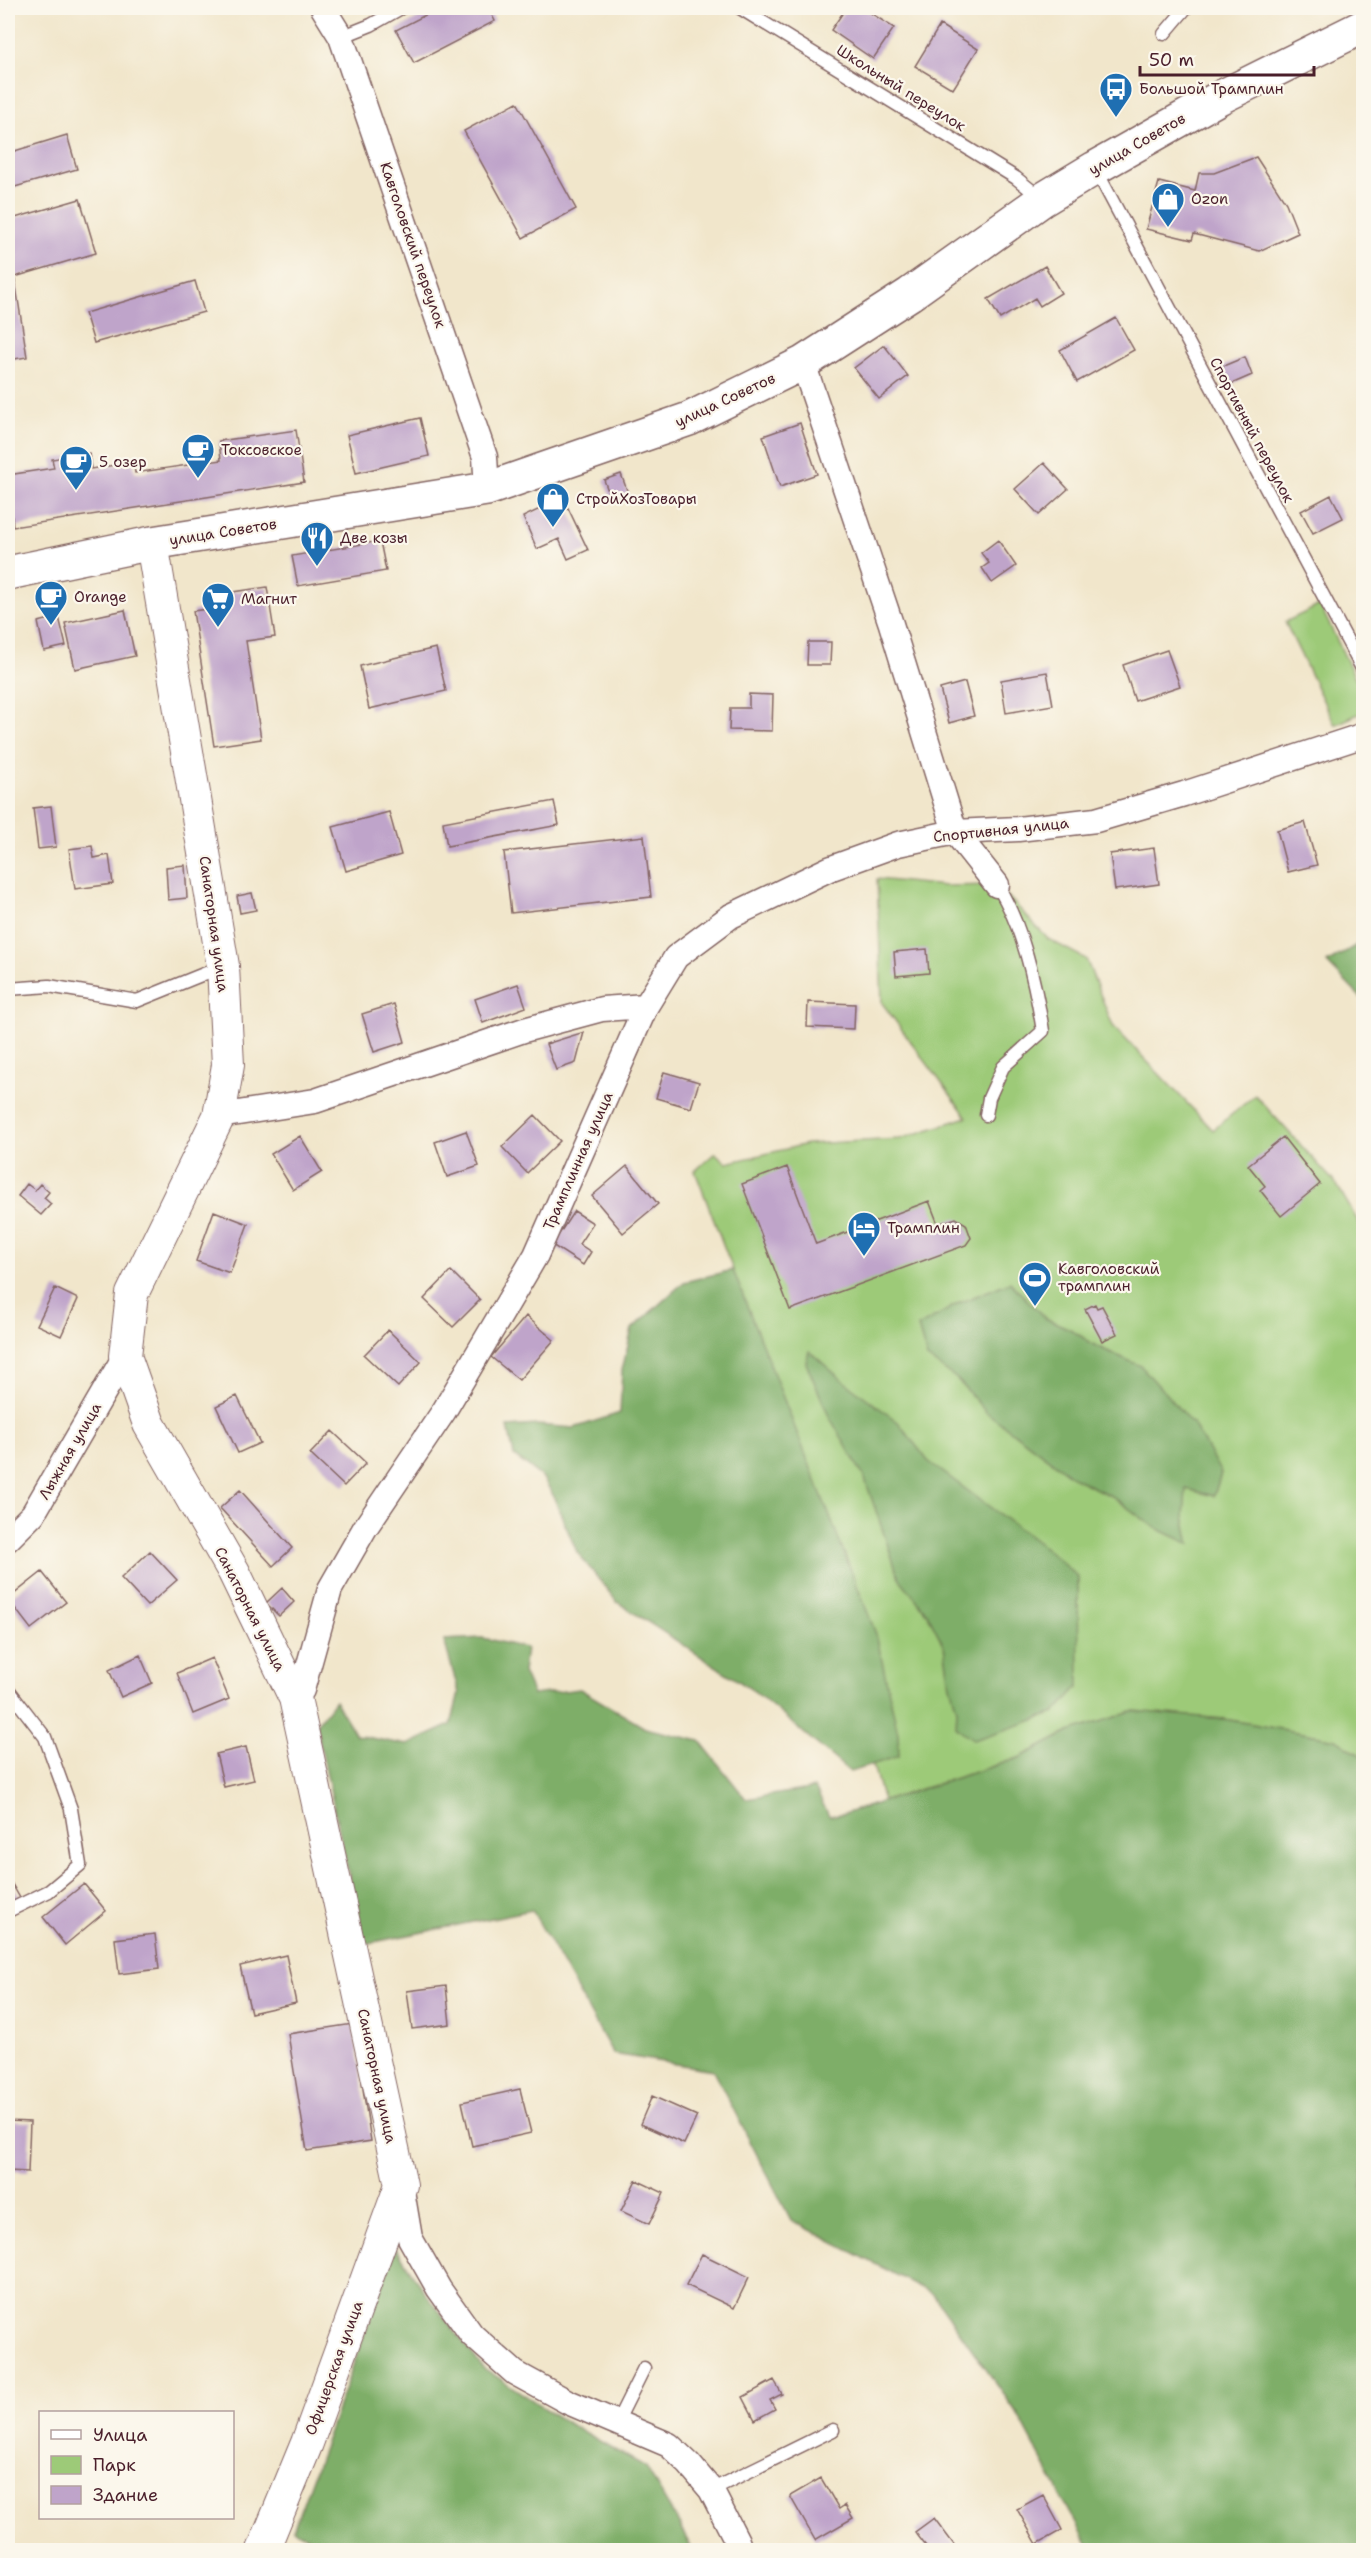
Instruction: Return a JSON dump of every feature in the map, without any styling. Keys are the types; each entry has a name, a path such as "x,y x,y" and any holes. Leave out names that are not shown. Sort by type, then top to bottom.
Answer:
{"main road":[{"name":"улица Советов","path":"8,573 152,543 487,489 688,419 802,363 910,294 1042,200 1095,168 1219,98 1364,26"}],"street":[{"name":"Кавголовский переулок","path":"323,8 341,37 485,457 487,489"},
{"path":"802,363 891,624 955,832 997,885"},
{"name":"Санаторная улица","path":"152,543 222,966 228,1065 219,1116 132,1294 125,1356 148,1424 234,1572 295,1698 401,2184 410,2238 439,2289 472,2335 515,2373 568,2402 669,2445 711,2490 738,2541 740,2550"},
{"name":"Спортивная улица","path":"646,1006 676,957 731,916 829,869 898,844 955,832 1018,829 1096,820 1184,794 1364,735"},
{"path":"219,1116 315,1101 524,1030 602,1009 646,1006"},
{"name":"Трамплинная улица","path":"295,1698 302,1690 330,1589 365,1528 444,1411 536,1255 646,1006"},
{"name":"Лыжная улица","path":"8,1539 33,1514 125,1356"},
{"name":"Офицерская улица","path":"263,2550 307,2443 401,2184"}],"lane":[{"path":"341,37 371,25 401,8"},
{"name":"Школьный переулок","path":"740,8 1016,178 1042,200"},
{"path":"1164,34 1186,8"},
{"name":"Спортивный переулок","path":"1095,168 1364,672"},
{"path":"986,1115 989,1098 1003,1066 1044,1031 1038,996 1011,906 997,885"},
{"path":"8,989 49,986 137,1001 222,966"},
{"path":"8,1689 45,1737 71,1809 80,1865 50,1891 8,1911"},
{"path":"617,2422 644,2368"},
{"path":"711,2490 833,2430"}],"green space":[{"path":"1320,605 1363,694 1363,712 1335,725 1285,622"},
{"name":"Кавголовский трамплин","path":"877,879 945,886 997,885 1048,939 1086,959 1113,1026 1213,1130 1255,1095 1337,1185 1363,1230 1363,1757 1336,1739 1224,1719 1069,1732 1019,1758 883,1801 733,1270 695,1171 715,1153 727,1163 807,1144 900,1139 967,1117 882,1003"},
{"path":"1363,941 1363,1000 1327,963"},
{"path":"733,1270 876,1634 898,1733 899,1756 850,1772 754,1691 617,1602 577,1552 551,1491 543,1478 514,1456 508,1427 538,1425 574,1428 620,1413 622,1370 632,1329 684,1282"},
{"path":"1010,1282 1045,1318 1070,1329 1096,1346 1141,1366 1195,1427 1221,1473 1214,1496 1186,1489 1184,1516 1190,1544 1154,1527 1113,1497 1074,1478 986,1412 957,1379 927,1358 918,1327 959,1303"},
{"path":"809,1351 841,1379 898,1422 928,1461 1049,1551 1078,1577 1079,1686 1055,1713 974,1740 956,1727 957,1709 950,1686 944,1646 927,1613 899,1578 865,1479 829,1416 806,1363"},
{"path":"483,1638 526,1648 523,1672 533,1695 580,1689 645,1728 700,1741 746,1799 815,1788 829,1816 847,1813 1019,1758 1069,1732 1134,1711 1224,1719 1336,1739 1363,1757 1363,2550 1090,2550 1017,2413 933,2294 791,2220 713,2070 613,2054 532,1910 364,1944 316,1725 335,1700 356,1735 407,1745 451,1725 459,1693 444,1640"},
{"path":"396,2248 423,2290 482,2367 564,2421 646,2467 686,2536 691,2550 333,2550 293,2530"}],"building":[{"path":"439,8 488,8 495,21 414,63 396,30"},
{"path":"846,8 863,8 894,28 873,59 831,30"},
{"path":"940,25 978,49 953,89 915,66"},
{"path":"517,102 576,209 523,238 464,131"},
{"path":"67,135 77,169 8,189 8,153"},
{"path":"1256,157 1286,203 1298,233 1259,251 1194,234 1192,240 1146,229 1159,182 1195,191 1199,173 1214,173"},
{"path":"80,199 96,253 8,279 8,220"},
{"path":"1045,266 1061,293 1040,306 1035,298 1000,319 988,299"},
{"path":"15,280 27,357 8,360 8,281"},
{"path":"195,281 204,312 94,343 85,313"},
{"path":"1116,318 1134,350 1077,382 1060,350"},
{"path":"884,345 908,376 879,399 854,368"},
{"path":"1245,357 1252,375 1229,385 1221,367"},
{"path":"420,418 429,456 356,473 347,435"},
{"path":"800,423 817,474 780,487 763,436"},
{"path":"296,430 304,482 13,527 8,475 54,468 52,459 89,453 91,469 133,462 135,473 221,460 219,441"},
{"path":"1044,463 1068,489 1039,515 1015,489"},
{"path":"621,474 628,493 611,499 604,480"},
{"path":"1331,495 1343,518 1313,533 1301,511"},
{"name":"СтройХозТовары","path":"544,507 548,517 568,508 588,550 568,559 559,539 537,549 523,517"},
{"path":"998,540 1016,566 992,583 982,568 989,563 981,553"},
{"path":"380,541 386,571 298,586 292,556"},
{"path":"267,587 275,637 246,641 261,739 214,746 193,611 222,607 219,594"},
{"path":"125,610 135,656 75,669 65,623"},
{"path":"59,617 66,646 44,651 38,622"},
{"path":"808,642 831,642 830,665 807,665"},
{"path":"436,648 446,691 369,709 360,666"},
{"path":"1167,650 1180,686 1135,701 1123,665"},
{"path":"1047,672 1053,705 1006,713 1001,680"},
{"path":"965,682 974,716 949,723 940,689"},
{"path":"749,694 773,695 772,731 729,730 730,708 749,708"},
{"path":"554,801 559,825 447,846 443,822"},
{"path":"51,806 56,847 38,849 33,808"},
{"path":"389,812 401,855 346,871 333,827"},
{"path":"1305,822 1317,865 1288,872 1277,830"},
{"path":"644,836 651,897 511,913 504,852"},
{"path":"92,846 94,858 109,855 113,884 75,889 69,849"},
{"path":"1154,848 1159,884 1115,890 1110,854"},
{"path":"185,865 187,898 168,900 166,867"},
{"path":"252,893 256,910 240,913 237,896"},
{"path":"927,949 929,973 896,976 894,952"},
{"path":"518,984 526,1007 483,1023 475,999"},
{"path":"808,1002 855,1004 854,1029 807,1027"},
{"path":"394,1004 405,1042 374,1052 362,1014"},
{"path":"584,1032 576,1063 556,1070 546,1044"},
{"path":"664,1072 699,1082 691,1108 656,1098"},
{"path":"535,1115 560,1141 527,1173 502,1147"},
{"path":"466,1131 479,1166 447,1177 435,1142"},
{"path":"300,1136 322,1172 293,1190 271,1154"},
{"path":"1283,1137 1320,1184 1281,1216 1260,1190 1265,1186 1248,1165"},
{"path":"627,1166 658,1204 623,1233 592,1196"},
{"path":"787,1167 816,1244 929,1201 938,1224 956,1218 966,1224 971,1238 966,1245 790,1310 742,1184"},
{"path":"27,1184 35,1190 40,1184 49,1192 44,1198 51,1204 41,1215 18,1196"},
{"path":"214,1211 248,1224 230,1273 196,1261"},
{"path":"574,1211 593,1223 579,1244 591,1252 583,1265 552,1245"},
{"path":"451,1271 480,1300 453,1327 424,1299"},
{"path":"55,1288 78,1299 61,1336 37,1325"},
{"path":"1095,1304 1097,1308 1102,1306 1117,1334 1102,1341 1085,1309"},
{"path":"526,1316 554,1340 519,1380 491,1357"},
{"path":"388,1330 421,1362 398,1387 364,1355"},
{"path":"237,1396 260,1443 238,1453 216,1406"},
{"path":"332,1431 366,1463 344,1486 310,1454"},
{"path":"240,1490 292,1548 273,1566 220,1508"},
{"path":"150,1551 177,1580 147,1606 121,1578"},
{"path":"42,1572 66,1602 31,1629 8,1599"},
{"path":"282,1588 294,1602 279,1616 266,1603"},
{"path":"140,1655 152,1683 121,1697 109,1670"},
{"path":"212,1658 229,1699 193,1714 177,1673"},
{"path":"246,1747 254,1780 224,1787 216,1754"},
{"path":"8,1877 20,1898 8,1906"},
{"path":"84,1884 106,1911 65,1945 43,1917"},
{"path":"155,1934 159,1969 119,1974 115,1939"},
{"path":"286,1955 296,2003 251,2013 240,1966"},
{"path":"446,1986 450,2024 412,2029 407,1991"},
{"path":"353,2024 371,2141 307,2151 288,2034"},
{"path":"520,2089 531,2133 472,2146 462,2102"},
{"path":"652,2096 697,2116 684,2144 640,2124"},
{"path":"8,2121 30,2122 28,2172 8,2171"},
{"path":"636,2180 664,2193 649,2224 621,2211"},
{"path":"702,2254 749,2277 734,2308 686,2285"},
{"path":"774,2380 782,2394 770,2400 775,2409 755,2420 743,2397"},
{"path":"821,2478 839,2509 845,2505 853,2518 815,2540 790,2496"},
{"path":"1043,2495 1062,2530 1037,2544 1017,2509"},
{"path":"934,2518 958,2550 929,2550 915,2532"}],"place":[{"name":"Большой Трамплин","path":"1116,118"},
{"name":"Ozon","path":"1168,228"},
{"name":"Токсовское","path":"198,479"},
{"name":"5 озер","path":"76,491"},
{"name":"СтройХозТовары","path":"553,528"},
{"name":"Две козы","path":"317,567"},
{"name":"Orange","path":"51,626"},
{"name":"Магнит","path":"218,628"},
{"name":"Трамплин","path":"864,1257"},
{"name":"Кавголовский трамплин","path":"1035,1307"}]}
